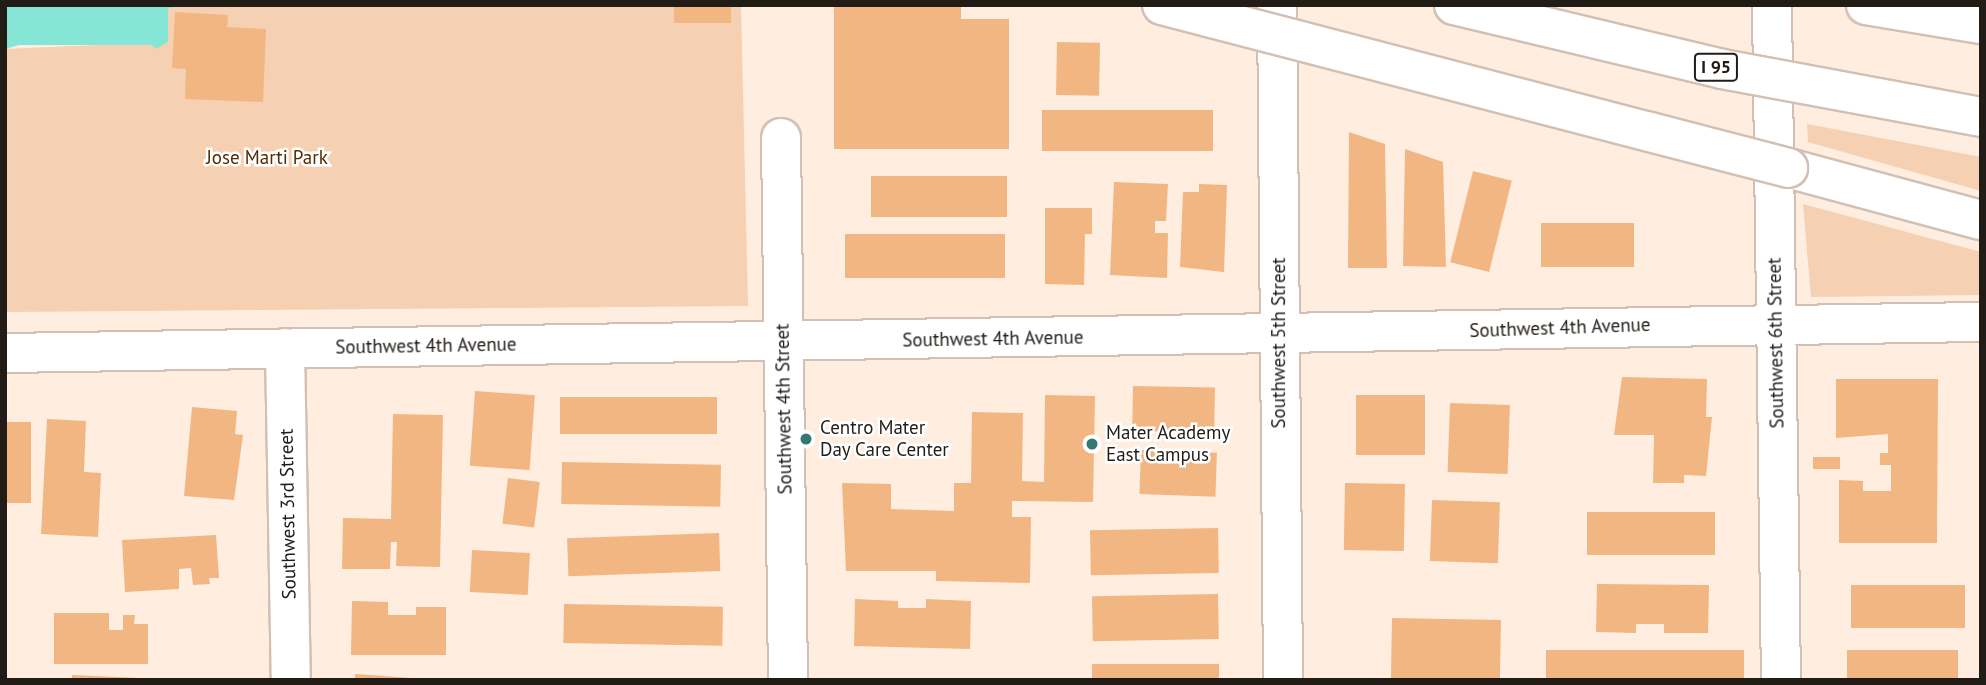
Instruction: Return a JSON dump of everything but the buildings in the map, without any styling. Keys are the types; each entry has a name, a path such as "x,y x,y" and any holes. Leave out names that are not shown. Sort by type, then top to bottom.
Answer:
{"main road":[{"path":"1162,5 1981,220"},
{"name":"Southwest 5th Street","path":"1277,5 1283,680"},
{"name":"I 95","path":"1454,5 1722,69 1981,117"},
{"name":"Southwest 6th Street","path":"1772,5 1781,680"},
{"path":"1866,5 1981,24"},
{"name":"Southwest 4th Street","path":"781,138 788,680"},
{"name":"Southwest 4th Avenue","path":"5,353 1278,335 1775,322 1981,322"},
{"name":"Southwest 3rd Street","path":"285,348 291,680"}],"green space":[{"name":"Jose Marti Park","path":"206,5 741,5 748,306 5,312 5,49 168,42 168,8"},
{"path":"1807,124 1981,157 1981,191 1808,142"},
{"path":"1803,204 1981,252 1981,295 1811,297"}],"water":[{"path":"5,5 206,5 168,8 168,42 156,49 152,45 19,45 5,49"}],"place":[{"name":"Centro Mater Day Care Center","path":"806,439"},
{"name":"Mater Academy East Campus","path":"1092,444"}]}
